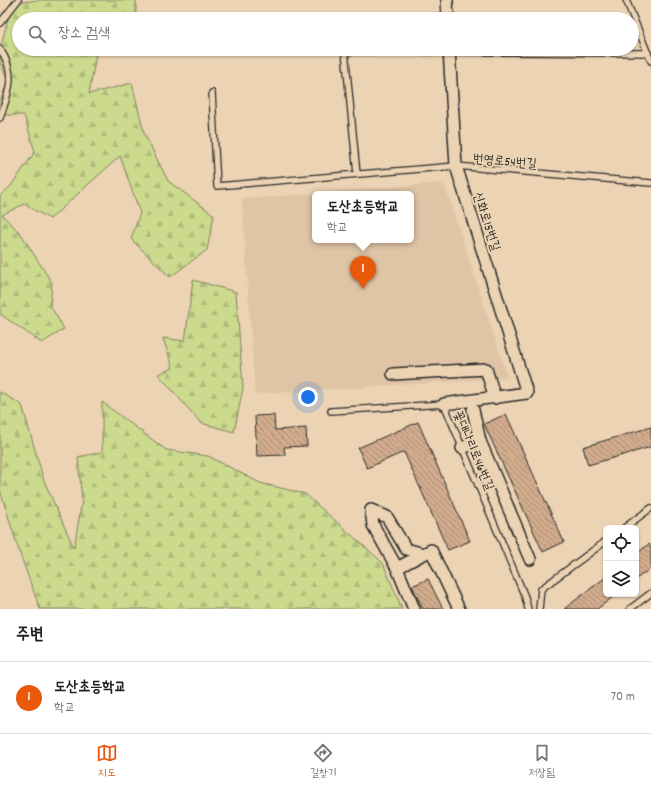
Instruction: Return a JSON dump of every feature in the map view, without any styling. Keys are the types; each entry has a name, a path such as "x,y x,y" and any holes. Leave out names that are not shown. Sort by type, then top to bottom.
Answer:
{"street":[{"path":"447,0 448,12"},
{"name":"신화로15번길","path":"449,56 456,166 527,393 495,398"},
{"path":"393,374 486,369 495,398 444,404"},
{"path":"473,410 480,441 530,559"},
{"path":"462,448 480,441"},
{"path":"414,609 397,568 373,525 371,510 387,517 406,549 424,554"},
{"path":"397,568 431,550 459,609"}],"lane":[{"path":"0,23 18,0"},
{"path":"626,0 631,12"},
{"path":"639,31 651,60"},
{"path":"0,49 6,57 11,76 9,94 0,118"},
{"path":"639,53 648,53"},
{"path":"345,56 357,174"},
{"name":"번영로54번길","path":"212,93 217,186 456,166 651,183"},
{"name":"꽃대나리로46번길","path":"331,411 444,404 528,609"},
{"path":"628,525 651,508"},
{"path":"539,609 541,589 603,543"},
{"path":"630,609 651,593"}],"shaded area":[{"path":"444,183 508,378 255,394 242,199 312,193 312,243 414,243 414,191 343,191"}],"green space":[{"path":"39,0 136,0 136,12 12,12 12,56 96,56 89,94 132,83 144,133 168,181 214,215 207,250 170,277 131,239 140,213 120,156 50,219 24,204 2,215 21,234 52,283 50,305 64,329 42,343 0,314 0,196 10,187 35,152 24,115 0,115 0,101 8,81 0,63 0,50 12,3"},
{"path":"193,280 236,292 243,388 234,432 201,423 158,374 173,368 163,338 185,341"},
{"path":"0,392 22,405 44,481 74,548 82,501 78,457 102,452 102,402 166,450 208,456 260,483 305,494 383,563 402,609 40,609 19,551 0,490"}],"building":[{"path":"506,414 564,542 543,552 484,424"},
{"path":"274,415 275,430 306,428 307,446 284,447 285,455 257,456 255,416"},
{"path":"418,422 470,541 448,550 404,452 367,468 358,448"},
{"path":"651,427 651,447 588,465 583,447"},
{"path":"649,544 651,548 651,568 639,577 639,561 639,552"},
{"path":"428,579 443,609 423,609 412,586"},
{"path":"603,579 603,597 613,597 597,609 564,609"}],"place":[{"name":"도산초등학교","path":"363,289"}]}
